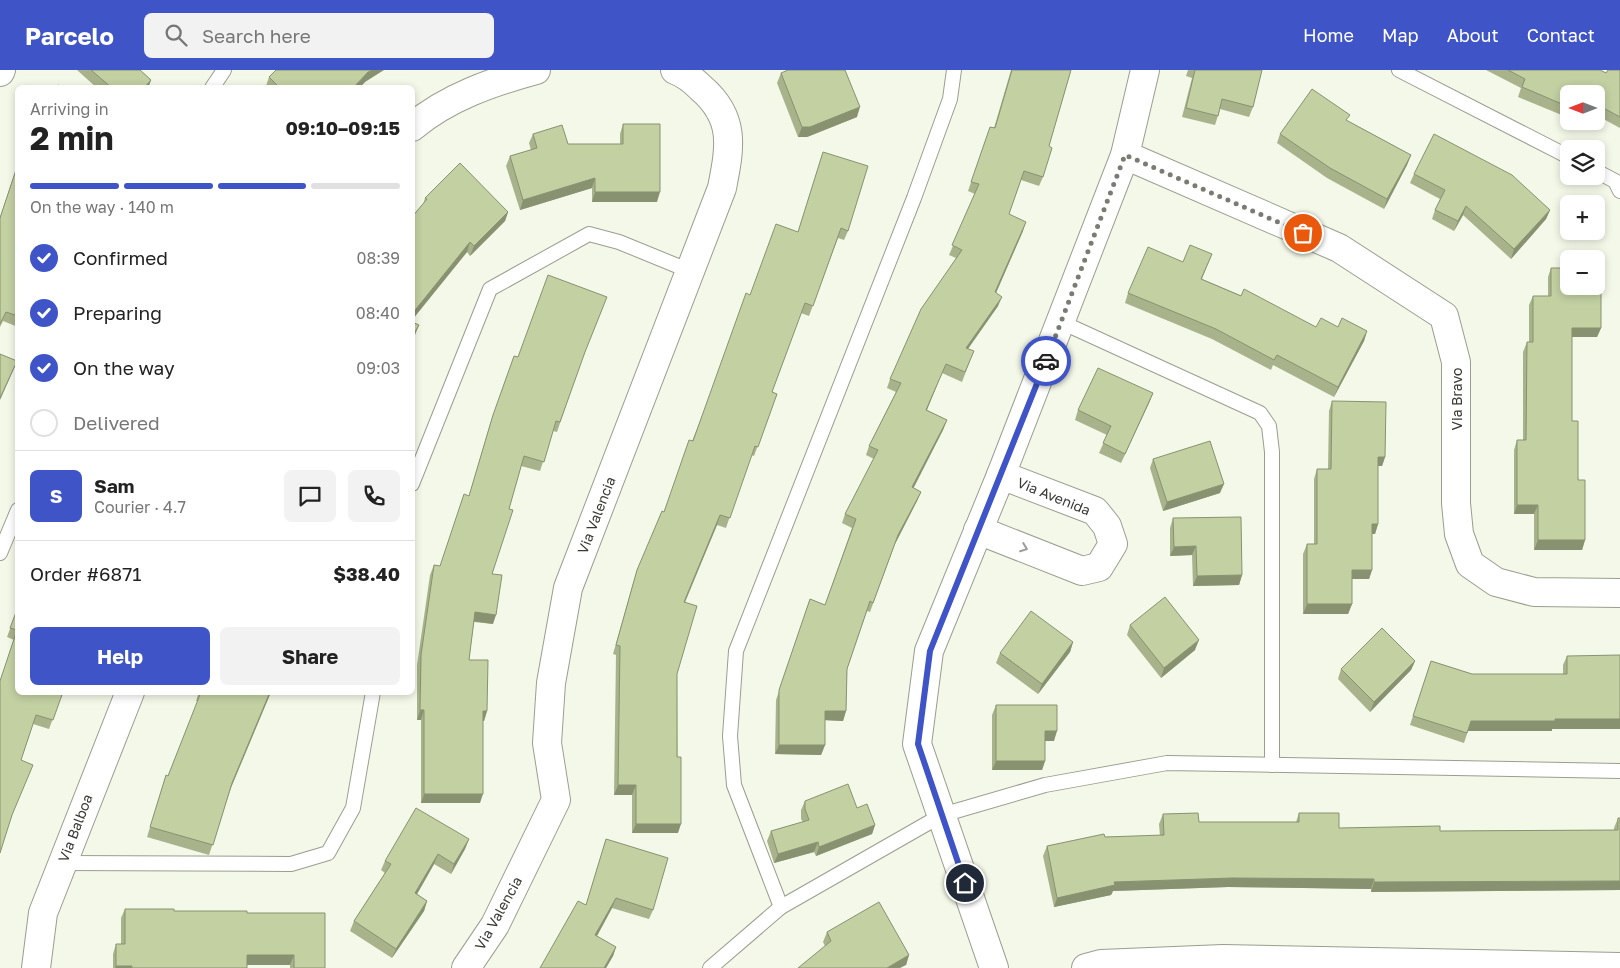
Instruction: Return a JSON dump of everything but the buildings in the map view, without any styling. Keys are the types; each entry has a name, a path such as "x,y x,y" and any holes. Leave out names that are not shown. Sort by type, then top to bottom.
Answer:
{"street":[{"path":"415,125 433,110 495,81 536,70"},
{"name":"Via Avenida","path":"994,968 918,744 930,651 1001,475 1125,155 1145,70"},
{"name":"Via Valencia","path":"466,968 495,925 556,800 548,743 551,683 568,588 722,188 729,148 723,112 707,93 680,71"},
{"name":"Via Bravo","path":"1125,155 1338,248 1444,316 1456,362 1456,502 1459,534 1470,564 1496,582 1534,592 1620,593"},
{"name":"Via Avenida","path":"978,530 1082,571 1099,567 1113,544 1107,526 1095,511 1001,475"},
{"name":"Via Balboa","path":"36,968 43,913 129,695"},
{"path":"1086,968 1100,964 1223,959 1620,967"}],"lane":[{"path":"214,85 224,70"},
{"path":"781,907 734,784 730,736 736,651 917,189 950,99 954,70"},
{"path":"1399,70 1560,152"},
{"path":"1605,176 1616,181 1620,191"},
{"path":"415,476 490,289 590,234 619,242 690,271"},
{"path":"1061,322 1260,413 1269,426 1272,462 1272,765"},
{"path":"0,553 15,517"},
{"path":"62,863 292,864 328,853 353,808 372,695"},
{"path":"710,968 781,907 942,815 1045,784 1167,763 1620,771"}],"way so far":[{"path":"1046,361 1125,155 1303,233"}],"route":[{"path":"965,883 918,744 930,651 1046,361"}]}
